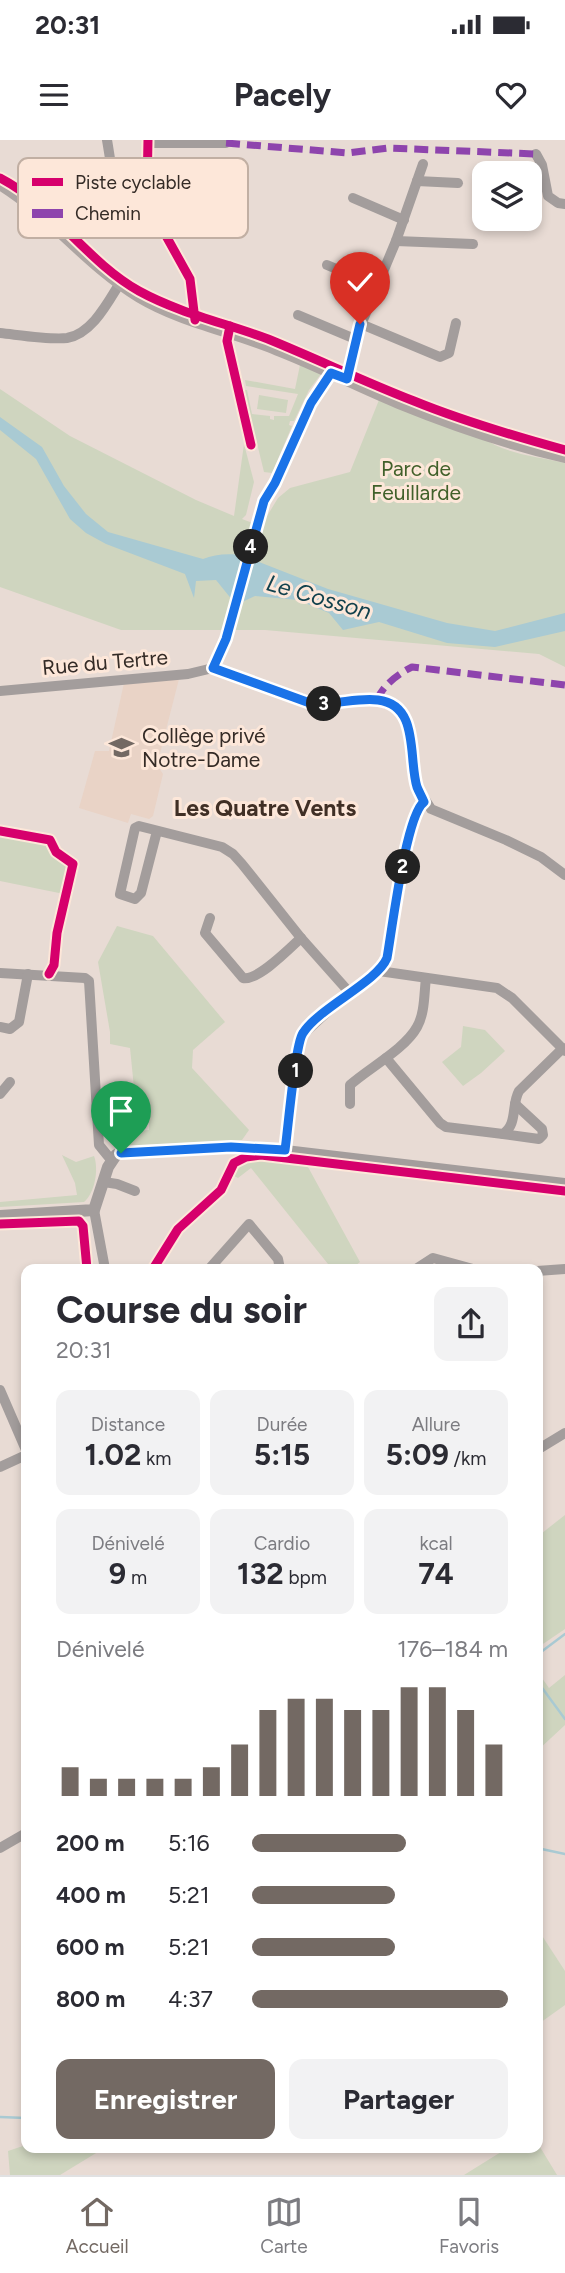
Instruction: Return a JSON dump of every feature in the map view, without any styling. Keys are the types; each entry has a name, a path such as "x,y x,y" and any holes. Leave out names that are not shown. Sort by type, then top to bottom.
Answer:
{"main road":[{"path":"0,183 18,194"},
{"path":"67,238 84,255 120,283 158,306 280,349 398,402 474,430 563,456"}],"street":[{"path":"107,140 111,158"},
{"path":"148,142 226,143"},
{"path":"536,153 542,165 548,196 565,204"},
{"path":"347,379 360,324 396,241 423,164"},
{"path":"417,181 457,183"},
{"path":"353,198 404,219"},
{"path":"167,238 190,279 195,320"},
{"path":"396,241 473,244"},
{"path":"327,265 377,286"},
{"path":"0,333 68,338 83,331 94,321 120,283"},
{"path":"298,315 355,339"},
{"path":"360,324 440,357 449,352 456,323"},
{"path":"331,373 311,403 275,483 264,501 223,649 213,668 315,704 377,700 395,707 408,723 417,787 424,802 431,809 541,857 565,875"},
{"name":"Rue du Tertre","path":"0,691 159,677 213,668"},
{"path":"285,1150 301,1035 349,992 379,971 387,958 415,815 424,802"},
{"path":"157,831 141,893 135,899 123,896 119,891 135,828 139,826 222,847 233,854 349,992"},
{"path":"210,918 205,933 243,978 247,979 256,976 302,938"},
{"path":"379,971 496,988 505,992 564,1049 519,1091 514,1104 512,1125 503,1134"},
{"path":"0,972 85,978 90,985 99,1145 111,1161"},
{"path":"0,1027 10,1029 19,1022 28,974"},
{"path":"350,1104 350,1085 386,1058 418,1026 426,978"},
{"path":"386,1058 440,1123 446,1126 540,1139 543,1135 542,1129 514,1104"},
{"path":"0,1094 10,1082"},
{"path":"104,1264 94,1210 111,1161 121,1153 231,1147 285,1150 565,1184"},
{"path":"104,1182 135,1191"},
{"path":"0,1216 94,1210"},
{"path":"213,1264 249,1224 280,1264"},
{"path":"424,1264 433,1258 455,1264"},
{"path":"543,1271 565,1269"},
{"path":"0,1390 21,1441"},
{"path":"543,1446 565,1433"},
{"path":"0,1466 21,1456"},
{"path":"0,1849 21,1836"}],"shaded area":[{"path":"179,679 157,765 163,774 153,816 149,819 131,814 128,823 79,808 95,751 109,751 124,683"}],"green space":[{"path":"300,365 321,374 309,390 294,421 290,421 289,425 292,426 272,473 264,472 244,390 247,390 252,414 270,416 270,419 274,420 274,416 289,416 298,394 246,386 245,380 295,389"},
{"name":"Parc de Feuillarde","path":"0,389 70,436 196,500 234,516 244,444 254,482 246,515 242,519 261,526 278,498 290,488 350,472 379,400 482,437 501,448 565,463 565,667 539,654 265,630 121,630 0,587"},
{"path":"259,395 288,400 286,413 257,409"},
{"path":"0,833 50,842 56,855 71,865 64,894 0,881"},
{"path":"117,926 153,936 225,1022 193,1050 192,1068 249,1130 242,1140 122,1146 121,1132 149,1130 149,1109 136,1108 130,1048 110,1044 98,962"},
{"path":"463,1026 485,1030 505,1051 463,1086 442,1062 461,1047"},
{"path":"242,1152 308,1167 360,1262 328,1264 251,1168 238,1178 224,1171"},
{"path":"62,1155 76,1162 94,1156 95,1180 91,1193 84,1202 0,1207 0,1202 77,1195 75,1183"},
{"path":"565,1515 565,1629 543,1644 543,1532"},
{"path":"565,1675 565,1725 543,1745 543,1680 549,1688"},
{"path":"543,1937 565,1971 565,2005 543,2021"},
{"path":"21,2147 21,2153 96,2153 60,2175 10,2175 8,2151"},
{"path":"543,2152 557,2175 464,2175 499,2153"}],"water":[{"name":"Le Cosson","path":"0,417 42,447 64,486 86,514 108,532 203,559 223,555 244,556 328,589 447,623 495,631 565,613 565,631 495,647 447,643 379,622 343,630 329,613 298,600 255,596 240,603 233,601 216,580 196,581 194,598 185,574 106,544 86,533 70,519 36,459 0,430"}],"waterway":[{"path":"543,1650 565,1634"},
{"path":"543,1689 565,1719"},
{"path":"543,1849 565,1854"},
{"path":"0,2117 21,2118"}],"marked path":[{"path":"226,143 348,153 388,148 536,154"},
{"path":"377,700 391,680 412,667 565,685"}],"cycle path":[{"path":"148,140 148,158"},
{"path":"0,178 18,189"},
{"path":"75,238 120,279 154,299 268,339 432,408 565,450"},
{"path":"167,238 190,279 195,320"},
{"path":"230,326 227,341 251,445"},
{"path":"0,831 50,840 56,852 73,864 57,933 54,965 49,974"},
{"path":"156,1264 178,1229 221,1190 234,1163 246,1157 261,1155 565,1191"},
{"path":"0,1224 79,1221 83,1226 87,1264"}],"place":[{"name":"Collège privé Notre-Dame","path":"122,747"}],"district":[{"name":"Les Quatre Vents","path":"265,808"}],"route":[{"path":"121,1153 231,1147 285,1150 301,1035 349,992 379,971 387,958 415,815 424,802 417,787 410,733 404,715 387,702 377,700 315,704 213,668 226,639 264,501 275,483 311,403 331,373 347,379 360,324"}]}
